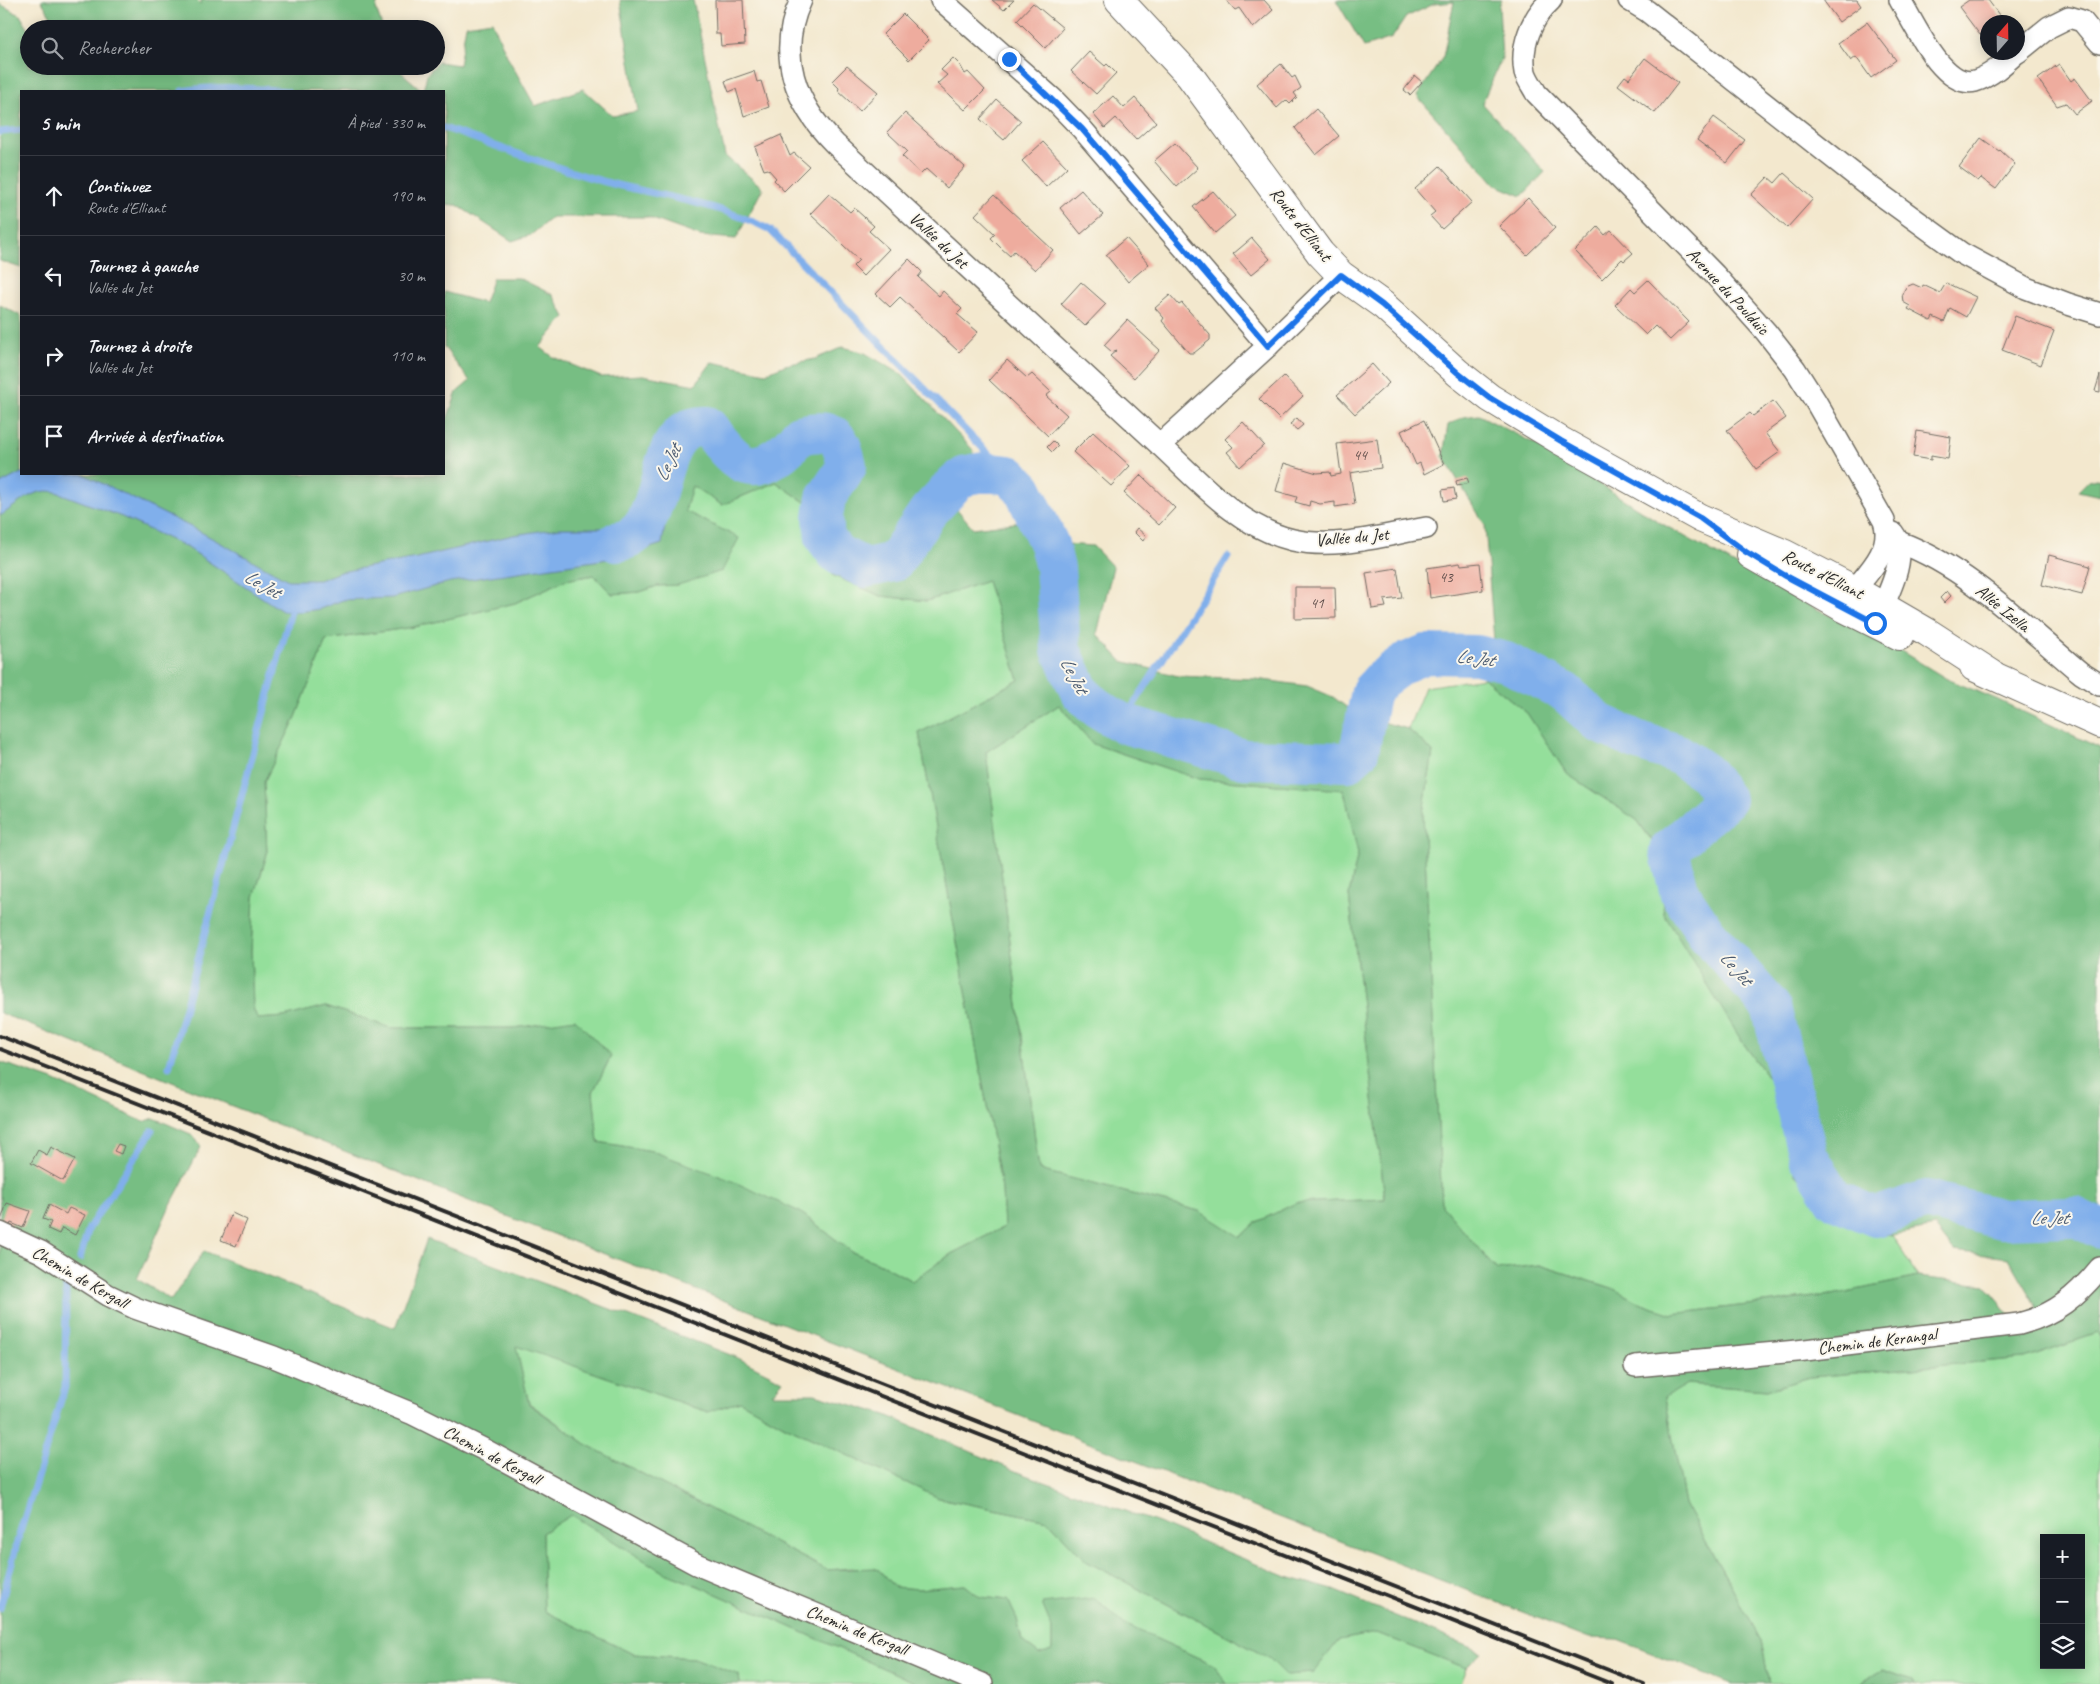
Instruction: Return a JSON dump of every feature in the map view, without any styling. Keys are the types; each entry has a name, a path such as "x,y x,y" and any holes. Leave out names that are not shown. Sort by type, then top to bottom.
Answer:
{"street":[{"name":"Vallée du Jet","path":"801,0 793,20 790,37 791,69 799,94 818,125 835,144 1228,507 1247,520 1286,538 1312,542 1335,542 1426,528"},
{"path":"940,0 1046,92 1082,129 1268,346"},
{"name":"Route d'Elliant","path":"1119,0 1190,76 1304,233 1341,275 1382,305 1458,373 1490,398 1561,441 1700,518 1746,552 1848,598 1879,615 1919,646 1992,674 2100,724"},
{"name":"Avenue du Poulduïc","path":"1551,0 1540,10 1529,30 1526,48 1526,72 1536,93 1715,275 1766,332 1795,369 1816,402 1893,535"},
{"path":"1629,0 1654,17 1869,186 1961,253 2026,288 2100,314"},
{"path":"1900,0 1942,67 1957,79 1969,81 1984,77 2006,60"},
{"path":"2025,46 2048,27 2068,17 2082,21 2100,43"},
{"path":"1160,445 1268,346 1341,275"},
{"path":"1848,598 1876,564 1884,544 1893,535"},
{"path":"1879,615 1899,562 1893,535"},
{"name":"Allée Izella","path":"1893,535 1926,553 1974,584 2081,673 2100,685"},
{"name":"Chemin de Kergall","path":"0,1233 41,1252 108,1295 135,1308 274,1357 413,1414 487,1451 696,1564 982,1684"},
{"name":"Chemin de Kerangal","path":"1635,1366 1797,1351 2020,1324 2036,1320 2063,1306 2100,1268"}],"green space":[{"path":"41,0 197,0 201,4 201,0 378,0 376,9 380,20 53,20"},
{"path":"620,0 693,0 725,156 763,188 736,239 700,236 647,217 552,217 531,235 512,241 457,205 445,205 445,90 423,90 427,75 445,75 445,63 459,65 466,25 492,21 508,58 535,106 583,89 613,116 638,111"},
{"path":"1336,0 1502,0 1499,6 1502,58 1482,103 1545,172 1522,196 1496,185 1417,96 1443,57 1454,2 1434,4 1406,17 1392,38 1364,47"},
{"path":"0,4 20,15 23,20 20,20 20,75 404,75 422,90 20,90 20,268 0,261"},
{"path":"493,278 519,278 553,295 565,317 540,347 553,357 601,377 643,375 695,385 712,362 766,373 785,365 815,359 843,347 865,353 901,374 974,451 956,508 973,528 1022,522 1026,541 1093,546 1113,567 1097,634 1122,661 1178,676 1256,679 1307,686 1333,697 1357,715 1408,729 1433,752 1423,813 1442,1206 1497,1270 1539,1265 1612,1288 1642,1304 1672,1314 1832,1295 1918,1277 1985,1285 2013,1318 2038,1308 2009,1258 1954,1251 1935,1227 1892,1235 1845,1225 1795,1175 1789,1106 1741,1040 1664,914 1654,843 1637,820 1567,774 1527,713 1484,678 1494,641 1485,525 1443,456 1448,425 1463,417 1479,415 1541,447 1659,522 1790,596 1891,645 1947,679 1996,699 2100,748 2100,1337 2097,1333 2025,1358 1810,1377 1767,1390 1687,1384 1665,1397 1685,1504 1761,1640 1769,1684 1732,1684 1616,1639 1589,1638 484,1207 0,1013 0,305 20,315 20,475 445,475 445,422 457,392 470,381 445,348 445,292 484,303","holes":["776,482 812,507 808,547 834,576 881,596 927,601 987,581 1019,680 919,733 1002,1189 1004,1227 951,1254 912,1281 885,1266 852,1252 800,1212 730,1180 652,1151 598,1142 593,1092 611,1056 575,1019 514,1028 391,1028 326,1006 284,1017 258,1019 253,1009 251,950 254,897 267,854 264,782 296,717 326,640 414,627 515,603 565,580 594,575 612,594 640,592 657,586 678,585 722,571 739,538 685,511 692,486 722,505","1059,705 1093,744 1199,779 1344,790 1358,853 1349,895 1385,1199 1296,1203 1255,1223 1240,1237 1199,1211 1039,1170 986,752"]},
{"path":"2100,478 2100,496 2078,491 2088,481"},
{"path":"776,482 812,507 808,547 834,576 881,596 927,601 987,581 1019,680 919,733 1002,1189 1004,1227 951,1254 912,1281 885,1266 852,1252 800,1212 652,1151 598,1142 593,1092 611,1056 575,1020 514,1028 391,1028 326,1006 284,1017 258,1019 253,1009 251,950 254,897 267,854 264,782 296,717 326,640 414,627 515,603 565,580 594,575 612,594 640,592 657,586 678,585 685,511 692,485 722,505"},
{"path":"1484,678 1527,713 1567,774 1637,820 1654,844 1658,880 1741,1040 1789,1106 1793,1137 1845,1225 1892,1235 1918,1277 1838,1294 1672,1314 1642,1304 1612,1288 1539,1265 1497,1270 1442,1206 1423,813 1433,752 1408,729 1425,687"},
{"path":"1059,705 1093,744 1199,779 1344,790 1358,853 1349,895 1385,1199 1296,1203 1255,1223 1240,1238 1199,1211 1039,1170 986,752"},
{"path":"0,1062 53,1080 144,1122 154,1118 193,1135 201,1147 168,1210 137,1279 171,1300 204,1251 395,1328 427,1239 736,1357 783,1381 772,1394 815,1394 886,1415 1020,1473 1158,1523 1287,1577 1333,1590 1482,1652 1466,1668 1377,1633 1339,1640 1313,1673 1286,1675 1269,1658 1086,1561 1048,1520 939,1498 785,1426 740,1401 708,1412 516,1346 529,1404 589,1446 827,1570 874,1568 879,1570 894,1587 919,1589 965,1585 980,1597 1008,1600 1017,1619 1022,1641 1039,1654 1052,1650 1052,1628 1042,1604 1095,1598 1124,1624 1214,1665 1227,1684 919,1684 663,1572 571,1515 542,1533 544,1611 633,1654 694,1658 739,1675 740,1684 0,1684"},
{"path":"2097,1333 2100,1337 2100,1684 1914,1684 1912,1680 1883,1670 1859,1684 1769,1684 1761,1640 1685,1504 1665,1397 1686,1384 1767,1390 1810,1377 2025,1358"},
{"path":"515,1345 708,1412 740,1401 785,1426 939,1498 1048,1520 1086,1561 1269,1658 1286,1675 1313,1673 1339,1640 1377,1633 1466,1668 1460,1684 1227,1684 1214,1665 1124,1624 1095,1598 1052,1628 1052,1650 1039,1654 1022,1641 1017,1619 1008,1600 980,1597 965,1585 919,1589 894,1587 879,1570 850,1568 827,1570 589,1446 529,1403"},
{"path":"571,1514 663,1572 919,1684 740,1684 739,1675 694,1658 633,1654 544,1611 542,1533"},
{"path":"1883,1670 1912,1680 1914,1684 1859,1684"}],"water":[{"path":"20,474 85,475 197,530 288,580 319,580 340,572 417,558 513,535 560,528 612,528 635,514 641,501 667,513 662,544 622,557 450,582 392,598 343,600 320,609 299,612 282,611 188,548 122,517 59,493 50,491 35,494 21,501 0,516 0,484"}],"building":[{"path":"715,0 743,0 745,44 721,46 720,34 716,34"},
{"path":"992,0 1014,0 1004,10"},
{"path":"1226,0 1264,0 1273,10 1253,28 1239,8 1235,10"},
{"path":"1823,0 1857,0 1861,6 1839,22"},
{"path":"1969,0 1988,0 1999,15 1980,15 1980,35 1959,7"},
{"path":"1033,3 1063,28 1045,48 1017,20"},
{"path":"903,14 929,40 909,60 883,34"},
{"path":"1867,22 1896,60 1871,78 1856,57 1851,61 1838,43"},
{"path":"1089,52 1105,66 1107,64 1116,73 1096,94 1071,71"},
{"path":"953,58 965,74 968,72 985,90 965,110 937,84 947,75 941,70"},
{"path":"1645,58 1678,83 1655,113 1618,85 1625,76 1629,79"},
{"path":"1281,64 1292,78 1295,76 1301,88 1294,93 1297,97 1290,104 1286,100 1277,108 1257,84"},
{"path":"2059,64 2071,81 2075,78 2092,101 2075,114 2066,103 2057,106 2038,79"},
{"path":"847,66 878,92 860,111 838,91 839,88 832,81"},
{"path":"754,71 757,82 761,81 769,107 744,116 736,89 729,92 725,81"},
{"path":"1415,76 1422,82 1410,95 1404,90"},
{"path":"1113,96 1124,108 1135,98 1156,122 1136,140 1116,118 1105,128 1093,114"},
{"path":"997,100 1021,121 1004,140 980,119"},
{"path":"1316,109 1339,136 1316,155 1295,128"},
{"path":"905,113 965,167 947,188 926,169 921,174 902,156 907,151 887,132"},
{"path":"1714,117 1745,140 1727,163 1697,140"},
{"path":"781,135 790,156 794,153 809,166 784,191 774,180 776,178 768,169 764,170 755,147"},
{"path":"1981,138 2000,150 2015,164 1996,189 1981,178 1978,181 1959,167"},
{"path":"1043,142 1067,167 1046,187 1022,161"},
{"path":"1175,143 1198,168 1177,187 1154,161"},
{"path":"1440,166 1472,202 1442,229 1430,216 1435,212 1415,189"},
{"path":"1784,173 1813,199 1787,228 1751,195 1768,177 1775,183"},
{"path":"1081,190 1103,215 1081,234 1060,208"},
{"path":"1213,191 1235,216 1215,233 1193,207"},
{"path":"829,194 850,212 854,208 874,226 869,231 889,249 863,276 853,266 859,260 810,214"},
{"path":"994,195 1053,250 1035,270 1014,251 1010,256 1001,248 991,238 995,234 975,215"},
{"path":"1528,198 1555,228 1527,255 1499,226"},
{"path":"1598,227 1605,235 1611,230 1633,253 1624,261 1622,259 1602,279 1575,251"},
{"path":"1126,238 1149,264 1128,282 1106,255"},
{"path":"1252,238 1270,259 1251,275 1233,254"},
{"path":"909,259 922,272 918,277 939,296 943,291 962,309 957,314 978,332 959,352 900,297 890,307 876,294"},
{"path":"1648,280 1689,322 1670,340 1655,326 1646,335 1615,305 1631,288 1635,292"},
{"path":"1081,282 1106,304 1085,326 1061,304"},
{"path":"1946,283 1976,297 1966,317 1950,308 1944,322 1933,317 1931,321 1908,309 1910,306 1903,302 1902,294 1906,287 1913,284 1922,288 1923,285 1940,293"},
{"path":"1170,295 1179,305 1182,303 1210,335 1210,340 1194,353 1189,353 1162,321 1164,318 1155,308"},
{"path":"2015,316 2054,331 2041,365 2002,350"},
{"path":"1127,320 1160,350 1134,378 1110,356 1117,350 1112,352 1104,345"},
{"path":"1007,360 1027,378 1032,374 1051,392 1046,396 1067,415 1048,436 989,380"},
{"path":"1372,364 1389,383 1355,414 1337,395"},
{"path":"2100,375 2100,392 2095,391"},
{"path":"1284,376 1303,396 1279,419 1259,399"},
{"path":"1773,401 1786,418 1765,433 1780,452 1756,469 1727,430 1750,413 1753,416"},
{"path":"1297,418 1303,425 1297,430 1290,424"},
{"path":"1424,420 1444,464 1424,474 1420,463 1416,465 1401,431"},
{"path":"1243,422 1264,445 1240,467 1227,452 1233,447 1225,439"},
{"path":"1917,431 1951,437 1948,459 1931,456 1931,460 1913,457"},
{"path":"1093,432 1130,466 1111,486 1073,452"},
{"path":"1377,439 1381,468 1350,473 1355,504 1335,507 1335,502 1320,504 1310,501 1309,506 1295,502 1297,497 1276,491 1284,463 1317,473 1330,472 1331,476 1341,474 1337,444"},
{"path":"1053,441 1058,446 1052,452 1047,447"},
{"path":"1141,475 1175,508 1159,525 1124,493"},
{"path":"1467,478 1469,483 1457,486 1456,481"},
{"path":"1454,488 1456,499 1444,501 1442,490"},
{"path":"1137,528 1146,536 1143,541 1134,532"},
{"path":"2049,555 2090,566 2082,595 2042,585"},
{"path":"1460,563 1461,565 1480,563 1483,590 1430,598 1427,568"},
{"path":"1397,568 1402,598 1384,600 1386,607 1372,609 1366,573"},
{"path":"1295,587 1335,587 1336,618 1295,619"},
{"path":"1947,591 1951,596 1944,603 1940,598"},
{"path":"118,1144 124,1146 121,1154 114,1151"},
{"path":"51,1147 75,1159 63,1181 31,1163 38,1150 47,1155"},
{"path":"7,1203 30,1211 23,1228 11,1223 9,1227 0,1223"},
{"path":"49,1205 66,1214 69,1208 85,1215 75,1235 62,1228 59,1234 48,1229 51,1222 43,1219"},
{"path":"232,1213 247,1220 236,1246 221,1240"}],"waterway":[{"path":"188,90 222,88 274,90"},
{"path":"445,128 592,178 712,207 770,230 1009,475"},
{"path":"0,132 20,130"},
{"name":"Le Jet","path":"616,542 634,535 646,521 654,502 666,460 675,442 688,430 707,426 735,458 746,464 754,465 776,457 799,435 820,432 827,433 838,440 847,466 826,498 823,517 825,538 837,554 865,568 894,562 928,512 956,482 967,475 984,472 1009,475 1023,489 1049,544 1055,568 1061,650 1080,692 1096,707 1122,723 1244,759 1348,762 1359,752 1371,691 1382,679 1404,663 1426,654 1477,655 1506,662 1565,692 1599,723 1636,740 1678,754 1707,774 1726,800 1669,850 1680,894 1707,934 1771,1007 1808,1156 1834,1199 1876,1217 1926,1200 2002,1219 2075,1217 2100,1229"},
{"path":"1122,723 1228,557"},
{"path":"169,1067 293,604"},
{"path":"80,1258 89,1228 152,1131"},
{"path":"0,1608 18,1539 65,1387 66,1286"}],"railway":[{"path":"0,1036 1644,1684"},
{"path":"0,1049 1612,1684"}],"route":[{"path":"1009,59 1053,99 1082,129 1268,346 1341,275 1382,305 1458,373 1490,398 1561,441 1700,518 1746,552 1784,575 1875,623"}]}
